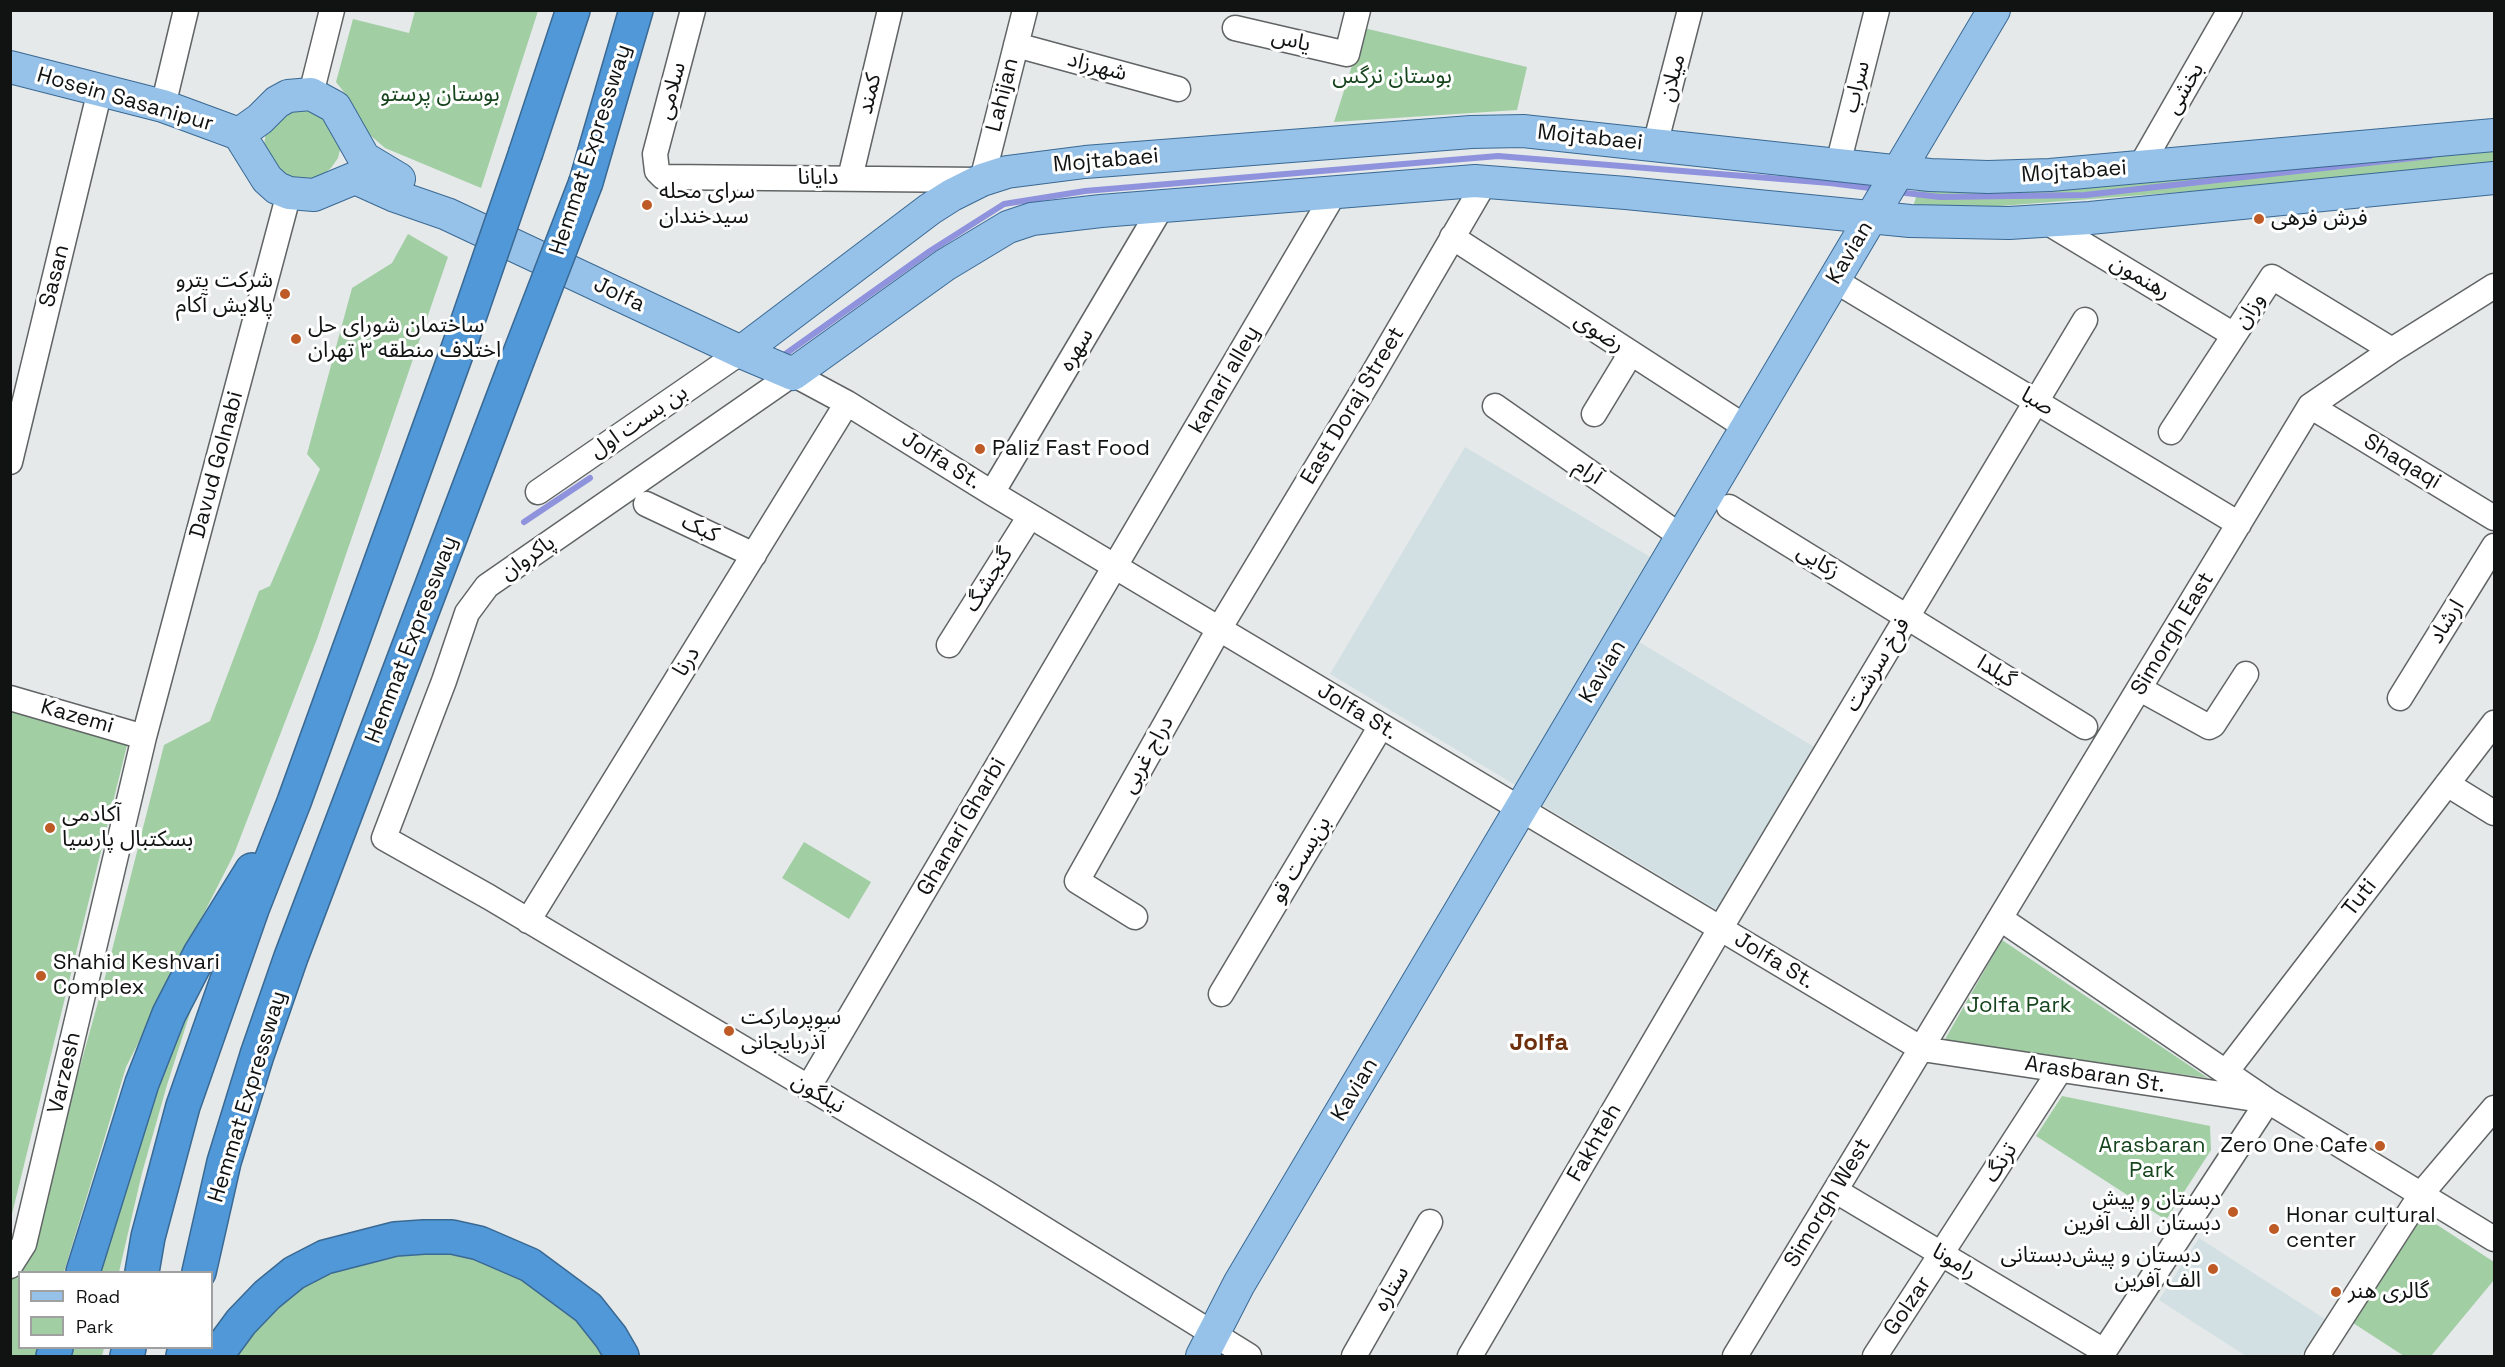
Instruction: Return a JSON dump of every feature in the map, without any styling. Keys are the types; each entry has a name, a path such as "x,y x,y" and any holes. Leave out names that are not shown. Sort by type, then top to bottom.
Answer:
{"highway":[{"path":"142,1271 148,1237 183,1106 252,909 294,802 464,335 573,10"},
{"name":"Hemmat Expressway","path":"199,1271 224,1162 257,1055 296,946 586,182 636,10"},
{"path":"83,1271 142,1083 169,1014 200,954 294,802"},
{"path":"216,1356 241,1322 267,1295 294,1273 325,1257 395,1239 424,1237 452,1237 479,1243 530,1265 588,1308 611,1336 622,1356"}],"main road":[{"name":"Kavian","path":"1203,1349 1239,1284 1994,10"},
{"name":"Hosein Sasanipur","path":"10,67 163,106 239,134"},
{"path":"311,94 335,107 364,158 404,182 447,214 395,196 355,178 314,195 289,193 277,188 267,179 239,134 260,119 277,102 288,96 311,94"},
{"name":"Mojtabaei","path":"741,352 930,209 982,180 1007,172 1085,162 1471,132 1522,131 1930,175 1988,177 2049,175 2494,135"},
{"name":"Mojtabaei","path":"792,374 945,265 1008,227 1032,219 1162,206 1485,182 1871,218 1952,223 2045,221 2494,178"},
{"name":"Jolfa","path":"447,214 792,374"}],"street":[{"path":"163,106 186,10"},
{"path":"311,94 332,10"},
{"name":"سلامی","path":"657,171 655,154 693,10"},
{"name":"کمند","path":"850,178 890,10"},
{"name":"Lahijan","path":"982,180 1024,10"},
{"name":"یاس","path":"1235,28 1347,54 1358,10"},
{"name":"میلان","path":"1655,145 1690,10"},
{"name":"سراب","path":"1838,164 1877,10"},
{"name":"بخشی","path":"2140,167 2230,10"},
{"name":"شهرزاد","path":"1016,45 1178,89"},
{"name":"Sasan","path":"10,462 100,90"},
{"name":"دایانا","path":"657,171 663,177 672,178 982,180"},
{"name":"East Doraj Street","path":"1219,629 1370,379 1485,182"},
{"name":"kanari alley","path":"1115,567 1335,192"},
{"name":"Davud Golnabi","path":"144,736 289,193"},
{"name":"سهره","path":"992,494 1162,206"},
{"name":"رهنمون","path":"2045,221 2234,335"},
{"name":"رضوی","path":"1452,237 1747,428"},
{"name":"وزان","path":"2171,432 2272,277 2392,350"},
{"name":"صبا","path":"1834,280 2239,524"},
{"name":"Simorgh East","path":"1922,1049 2310,406 2392,350 2494,286"},
{"name":"فرخ سرشت","path":"1720,929 2085,320"},
{"name":"بن بست اول","path":"538,492 741,352"},
{"path":"1594,414 1631,353"},
{"name":"Jolfa St.","path":"792,374 847,403 992,494 1922,1049"},
{"name":"پاکروان","path":"384,838 444,681 467,613 478,596 496,579 792,374"},
{"name":"درنا","path":"528,921 847,403"},
{"name":"آرام","path":"1495,406 1682,537"},
{"name":"Shaqaqi","path":"2310,406 2494,518"},
{"name":"کبک","path":"646,504 754,555"},
{"name":"زکایی","path":"1729,507 1907,617"},
{"name":"گنجشگ","path":"949,645 1030,516"},
{"name":"ارشاد","path":"2400,698 2494,546"},
{"name":"Ghanari Gharbi","path":"808,1088 1115,567"},
{"name":"گیلدا","path":"1907,617 2085,727"},
{"name":"دراج غربی","path":"1136,917 1077,880 1219,629"},
{"path":"2140,689 2209,728 2246,674"},
{"name":"Kazemi","path":"10,698 144,736"},
{"name":"Tuti","path":"2226,1072 2494,723"},
{"name":"بن‌بست قو","path":"1221,994 1381,726"},
{"name":"Varzesh","path":"10,1266 24,1244 144,736"},
{"path":"2447,784 2494,813"},
{"name":"نیلگون","path":"384,838 986,1193 1203,1349 1249,1356"},
{"name":"Arasbaran St.","path":"2001,919 2268,1101 2494,1239"},
{"name":"Fakhteh","path":"1470,1356 1720,929"},
{"name":"Arasbaran St.","path":"1922,1049 2268,1101"},
{"name":"Simorgh West","path":"1742,1354 1836,1191 1922,1049"},
{"name":"ترنگ","path":"1942,1255 2060,1070"},
{"path":"2103,1354 2268,1101"},
{"path":"2318,1356 2422,1193 2494,1108"},
{"name":"رامونا","path":"1836,1191 2103,1354"},
{"name":"ستاره","path":"1354,1356 1430,1222"},
{"name":"Golzar","path":"1875,1356 1942,1255"}],"shaded area":[{"path":"1465,447 1652,558 1517,786 1330,674"},
{"path":"1634,639 1816,748 1719,911 1537,802"},
{"name":"دبستان و پیش‌دبستانی الف آفرین","path":"2199,1238 2325,1319 2301,1356 2246,1356 2159,1300"}],"green space":[{"name":"بوستان پرستو","path":"415,11 538,11 481,188 385,148 370,135 336,82 353,19 409,33"},
{"name":"بوستان نرگس","path":"1364,28 1527,67 1517,110 1334,122"},
{"path":"317,106 341,146 338,158 321,176 309,180 297,180 285,176 267,157 264,145 266,131 281,111"},
{"path":"2494,144 2494,168 1974,208 1913,207 1920,184"},
{"path":"408,234 448,257 317,639 234,854 126,1067 64,1271 18,1271 18,1349 41,1349 39,1356 11,1356 10,1277 26,1260 107,970 164,745 210,721 259,591 270,586 320,469 307,454 352,288 392,263"},
{"name":"Shahid Keshvari Complex","path":"11,707 129,737 11,1218"},
{"path":"804,842 871,882 849,919 782,878"},
{"name":"Jolfa Park","path":"2002,940 2208,1078 1944,1041"},
{"path":"207,960 142,1173 119,1271 97,1271 130,1156"},
{"name":"Arasbaran Park","path":"2062,1096 2210,1126 2211,1150 2166,1220 2036,1136"},
{"path":"2422,1215 2494,1262 2494,1280 2431,1356 2404,1356 2353,1323"},
{"path":"438,1244 533,1275 612,1356 225,1356 300,1280"},
{"path":"70,1349 104,1349 102,1356 66,1356"}],"waterway":[{"path":"784,355 930,251 1004,204 1085,191 1498,156 1830,183 1878,189"},
{"path":"1897,192 1940,197 2085,195 2430,156"},
{"path":"524,522 590,478"}],"place":[{"name":"سرای محله سیدخندان","path":"647,205"},
{"name":"فرش فرهی","path":"2259,219"},
{"name":"شرکت پترو پالایش آکام","path":"285,294"},
{"name":"ساختمان شورای حل اختلاف منطقه ۳ تهران","path":"296,339"},
{"name":"Paliz Fast Food","path":"980,449"},
{"name":"آکادمی بسکتبال پارسیا","path":"50,828"},
{"name":"Shahid Keshvari Complex","path":"41,976"},
{"name":"سوپرمارکت آذربایجانی","path":"729,1031"},
{"name":"Zero One Cafe","path":"2380,1146"},
{"name":"دبستان و پیش دبستان الف آفرین","path":"2233,1212"},
{"name":"Honar cultural center","path":"2274,1229"},
{"name":"دبستان و پیش‌دبستانی الف آفرین","path":"2213,1269"},
{"name":"گالری هنر","path":"2336,1292"}],"district":[{"name":"Jolfa","path":"1539,1043"}]}
